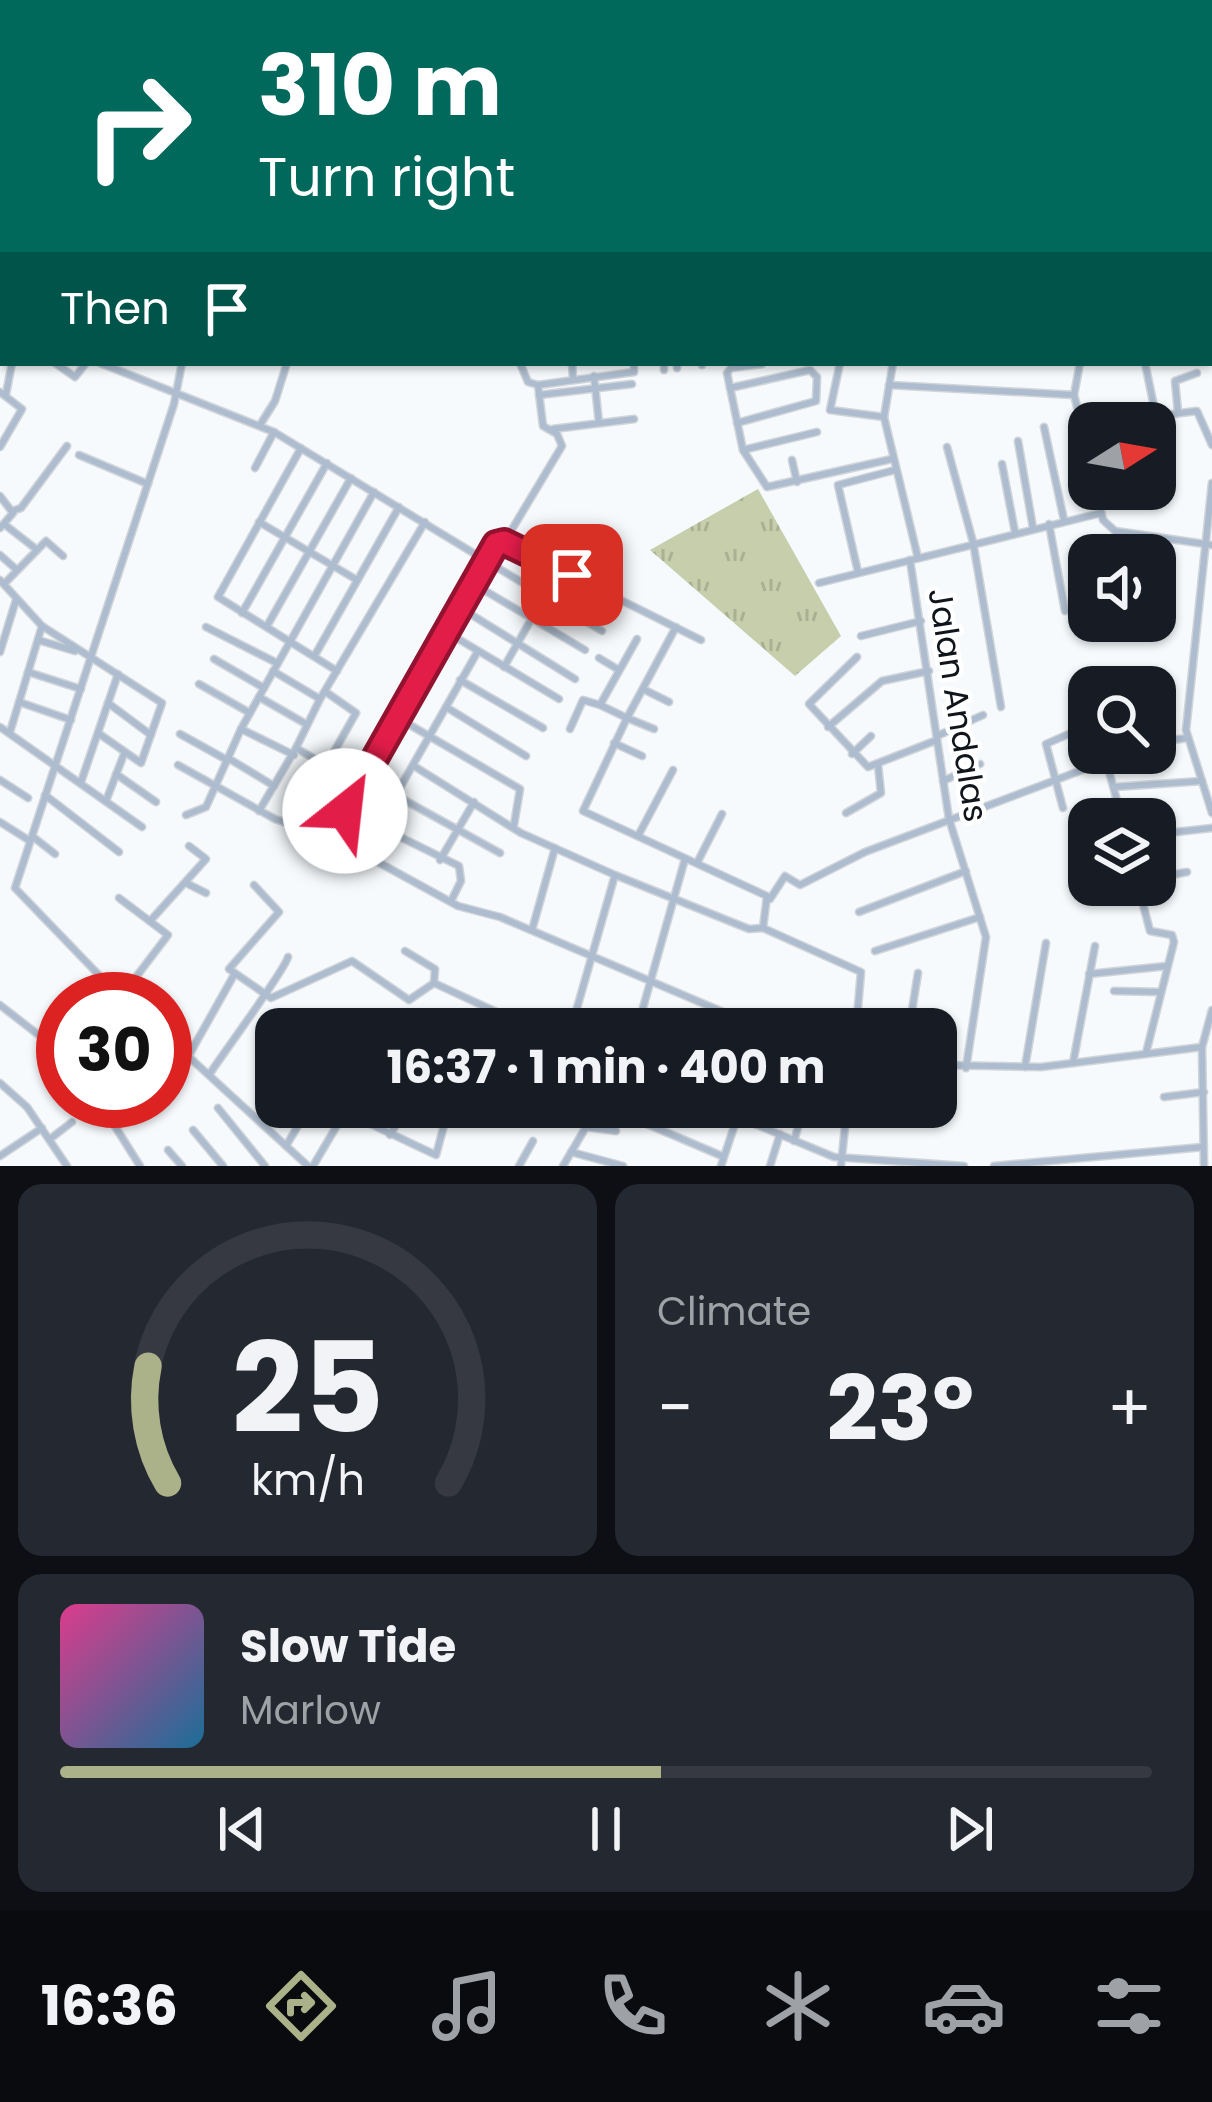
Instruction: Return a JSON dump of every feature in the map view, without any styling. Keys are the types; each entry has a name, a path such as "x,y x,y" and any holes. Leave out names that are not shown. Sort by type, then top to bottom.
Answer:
{"street":[{"path":"59,366 75,377 84,366"},
{"path":"107,366 274,432 602,631"},
{"path":"94,972 16,896 176,396 181,366"},
{"path":"259,426 275,401 285,366"},
{"path":"521,366 528,382 538,385 634,372 634,366"},
{"path":"572,366 573,378"},
{"path":"751,366 728,370 730,388 743,450 766,487 892,459"},
{"path":"839,366 830,410 884,417"},
{"name":"Jalan Andalas","path":"892,366 884,417 914,559 949,819 986,937 966,1068"},
{"path":"1076,402 1079,366"},
{"path":"1145,366 1153,412 1159,418 1178,412 1201,413 1204,437 1212,445"},
{"path":"730,388 810,370 817,377 816,401 737,423"},
{"path":"1178,412 1175,381 1197,374"},
{"path":"593,376 599,423"},
{"path":"539,395 632,384"},
{"path":"330,837 486,558 504,542 562,446 540,418 538,385"},
{"path":"889,385 1074,395"},
{"path":"0,447 22,409 3,393"},
{"path":"549,429 634,418"},
{"path":"0,423 12,427"},
{"path":"1044,427 1064,520"},
{"path":"255,469 274,432"},
{"path":"743,450 817,432"},
{"path":"1018,441 1033,528"},
{"path":"36,549 2,526 12,511 22,508 67,446"},
{"path":"947,447 973,542 1001,707"},
{"path":"301,448 218,597 337,671"},
{"path":"79,454 148,484"},
{"path":"792,460 797,482"},
{"path":"242,614 327,464"},
{"path":"1002,464 1015,532"},
{"path":"858,572 838,484 895,470"},
{"path":"267,626 351,478"},
{"path":"1211,808 1188,738 1212,483"},
{"path":"186,815 206,807 241,729 374,492"},
{"path":"0,496 12,511"},
{"path":"315,655 399,507"},
{"path":"1100,510 1115,531 1208,544"},
{"path":"819,583 1101,513"},
{"path":"259,522 358,580"},
{"path":"259,811 425,522"},
{"path":"1049,524 1065,611"},
{"path":"63,556 46,541 2,582 42,626 77,651"},
{"path":"504,542 700,640"},
{"path":"0,555 17,570"},
{"path":"472,583 585,650"},
{"path":"0,652 16,600"},
{"path":"459,608 575,679"},
{"path":"504,667 532,618"},
{"path":"861,636 922,621"},
{"path":"10,733 42,626"},
{"path":"206,627 356,713 314,787"},
{"path":"676,627 583,811 770,899"},
{"path":"445,631 560,699"},
{"path":"601,705 637,639"},
{"path":"38,640 92,656 162,703 141,763 98,733"},
{"path":"366,856 378,826 478,652"},
{"path":"857,657 810,700 864,767 983,715"},
{"path":"598,658 619,670"},
{"path":"214,659 264,688"},
{"path":"828,727 882,681 928,671"},
{"path":"28,672 81,689"},
{"path":"81,782 118,674"},
{"path":"460,680 542,728"},
{"path":"199,684 250,713"},
{"path":"643,689 669,702"},
{"path":"259,697 306,724"},
{"path":"570,729 584,700 654,729"},
{"path":"19,702 70,720"},
{"path":"108,703 151,735"},
{"path":"446,707 526,756"},
{"path":"398,718 520,789 514,825"},
{"path":"0,728 142,827"},
{"path":"241,729 326,764 359,785"},
{"path":"180,734 274,786"},
{"path":"1063,808 1046,744 1068,734"},
{"path":"851,754 871,736"},
{"path":"1176,739 1188,738"},
{"path":"614,742 642,756"},
{"path":"106,801 124,752"},
{"path":"846,813 881,793 878,764"},
{"path":"943,781 980,764"},
{"path":"178,765 259,811 330,837 451,902 532,930 712,1008"},
{"path":"414,766 555,848 749,929 763,928 861,972 858,1008"},
{"path":"638,836 674,770"},
{"path":"116,774 156,802"},
{"path":"763,928 770,899 785,876 800,884 1068,774"},
{"path":"1110,774 1117,798"},
{"path":"0,781 28,799"},
{"path":"1114,788 1202,781"},
{"path":"45,795 119,852"},
{"path":"397,796 500,854"},
{"path":"440,860 473,802"},
{"path":"697,863 722,814"},
{"path":"0,822 55,854"},
{"path":"378,826 463,874 451,902"},
{"path":"1176,832 1212,828"},
{"path":"710,840 719,844"},
{"path":"151,921 206,859 189,846"},
{"path":"532,930 555,848"},
{"path":"643,1008 685,859"},
{"path":"859,912 966,871"},
{"path":"1176,874 1187,872"},
{"path":"577,1008 614,875"},
{"path":"186,883 206,893"},
{"path":"254,885 279,912 230,965 234,975 276,998 345,962 358,964 409,1000 434,982 435,969 405,951"},
{"path":"118,898 167,938 141,972"},
{"path":"1143,906 1150,931 1174,937 1146,1052"},
{"path":"875,951 980,916"},
{"path":"1025,1067 1046,943"},
{"path":"1073,1063 1095,946"},
{"path":"211,1072 262,991 283,974 287,957"},
{"path":"1089,974 1167,966"},
{"path":"912,1008 918,973"},
{"path":"192,1050 234,975"},
{"path":"434,982 489,1008"},
{"path":"1114,991 1161,992"},
{"path":"0,1005 36,1033"},
{"path":"1204,1166 1202,1047 1212,1010"},
{"path":"957,1067 1025,1067 1202,1047"},
{"path":"192,1057 311,1166 332,1128"},
{"path":"0,1083 36,1122"},
{"path":"1164,1097 1204,1092"},
{"path":"218,1108 265,1166"},
{"path":"563,1166 586,1127 616,1131"},
{"path":"0,1156 42,1128 67,1166"},
{"path":"50,1139 64,1128"},
{"path":"115,1128 140,1166"},
{"path":"286,1146 297,1128"},
{"path":"376,1128 430,1157 438,1153 443,1128"},
{"path":"390,1135 394,1128"},
{"path":"657,1128 722,1156"},
{"path":"721,1166 733,1128"},
{"path":"764,1128 842,1162 964,1166"},
{"path":"794,1141 797,1128"},
{"path":"842,1162 846,1128"},
{"path":"194,1130 223,1166"},
{"path":"770,1166 780,1134"},
{"path":"519,1166 533,1141"},
{"path":"994,1166 1203,1147"},
{"path":"168,1150 182,1166"},
{"path":"571,1152 623,1166"},
{"path":"1104,1156 1105,1166"}],"green space":[{"path":"758,489 841,636 795,676 650,550"}],"route":[{"path":"345,811 496,544 504,542 572,575"}]}
